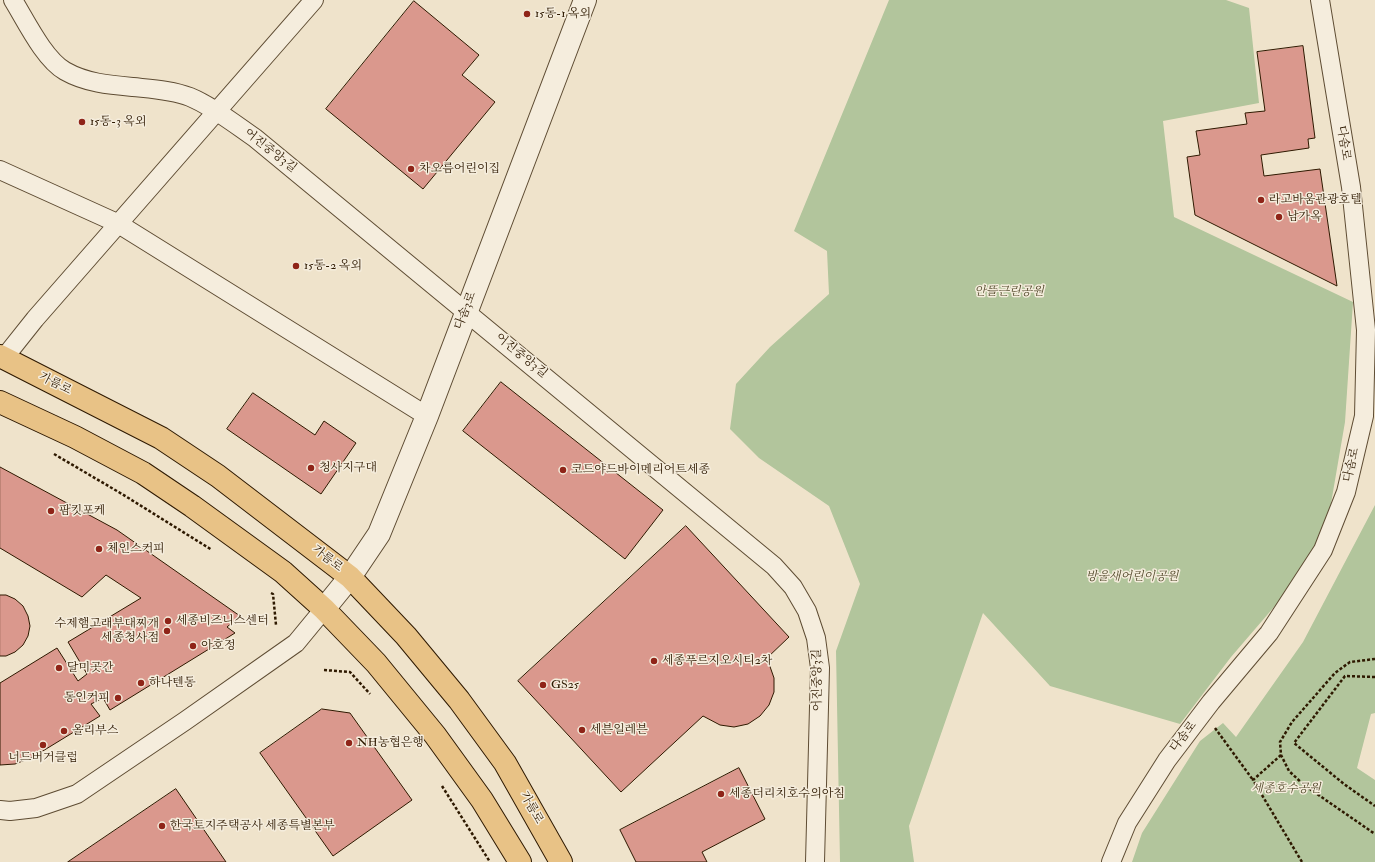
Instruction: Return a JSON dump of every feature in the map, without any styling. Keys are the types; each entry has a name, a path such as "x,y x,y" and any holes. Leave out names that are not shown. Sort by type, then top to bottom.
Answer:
{"main road":[{"name":"가름로","path":"2,357 161,438 218,476 350,577 406,636 464,706 505,763 561,862"},
{"path":"0,402 75,437 144,473 283,572 324,609 376,663 436,735 482,800 520,862"}],"street":[{"name":"어진중앙3길","path":"13,0 37,40 52,60 64,71 81,78 104,84 169,91 191,97 216,111 255,138 774,566 793,587 807,611 816,638 820,668 815,862"},
{"path":"2,357 117,223 314,0"},
{"name":"다솜3로","path":"324,609 350,577 379,534 426,416 585,0"},
{"name":"다솜로","path":"1111,862 1127,822 1167,760 1203,712 1269,633 1323,550 1346,492 1364,416 1366,330 1351,187 1320,0"},
{"path":"0,170 117,223 426,416"},
{"path":"0,810 10,811 36,808 77,794 185,721 296,643 324,609"}],"path":[{"path":"50,451 218,554"},
{"path":"267,590 272,594 276,625"},
{"path":"1375,659 1350,662 1335,673 1292,722 1280,742 1281,755 1289,771 1304,785 1375,834"},
{"path":"324,670 350,672 371,695"},
{"path":"1375,677 1345,676 1294,743 1344,784 1375,806"},
{"path":"1203,712 1253,780 1302,862"},
{"path":"1253,780 1281,755"},
{"path":"440,782 490,862"}],"green space":[{"name":"안뜰근린공원","path":"889,0 1226,0 1249,8 1259,103 1163,121 1174,217 1353,302 1345,422 1323,550 1231,657 1180,724 1050,686 983,613 909,826 914,862 840,862 836,651 860,584 829,506 759,458 730,429 736,384 770,347 829,294 827,251 794,231"},
{"name":"세종호수공원","path":"1375,505 1375,713 1371,714 1357,768 1375,780 1375,862 1132,862 1142,833 1200,741 1223,723 1236,737 1303,642"}],"building":[{"path":"414,1 479,55 462,75 495,102 423,189 326,109"},
{"path":"1303,46 1315,138 1308,139 1309,148 1261,155 1264,176 1320,169 1337,286 1195,215 1187,157 1200,155 1196,131 1247,124 1245,113 1265,111 1257,52"},
{"name":"코드야드바이메리어트세종","path":"501,382 663,510 625,559 463,431"},
{"name":"청사지구대","path":"253,393 315,435 324,421 356,443 321,494 227,429"},
{"name":"세종비즈니스센터","path":"0,467 117,530 240,616 227,627 235,633 110,710 103,698 91,704 100,716 33,757 15,764 0,765 0,683 57,648 78,681 87,674 68,642 141,598 106,575 82,597 0,548"},
{"name":"세종푸르지오시티2차","path":"686,526 789,637 767,658 774,678 774,692 769,705 760,716 748,724 734,727 720,725 703,716 621,792 518,681"},
{"path":"0,595 6,595 15,599 23,606 28,616 30,626 28,636 23,645 15,652 6,656 0,656"},
{"path":"322,709 350,713 412,800 333,856 260,753"},
{"name":"세종더리치호수의아침","path":"739,768 765,819 702,852 707,862 636,862 620,830"},
{"name":"한국토지주택공사 세종특별본부","path":"176,789 226,862 68,862"}],"place":[{"name":"15동-1 옥외","path":"527,14"},
{"name":"15동-3 옥외","path":"82,122"},
{"name":"차오름어린이집","path":"411,169"},
{"name":"라고바움관광호텔","path":"1261,200"},
{"name":"남가옥","path":"1279,217"},
{"name":"15동-2 옥외","path":"296,266"},
{"name":"청사지구대","path":"311,468"},
{"name":"코드야드바이메리어트세종","path":"563,470"},
{"name":"팜킷포케","path":"51,511"},
{"name":"체인스커피","path":"99,549"},
{"name":"세종비즈니스센터","path":"168,621"},
{"name":"수제햄고래부대찌개 세종청사점","path":"167,631"},
{"name":"아호정","path":"193,646"},
{"name":"세종푸르지오시티2차","path":"654,661"},
{"name":"달미곳간","path":"59,668"},
{"name":"하나텐동","path":"141,683"},
{"name":"GS25","path":"543,685"},
{"name":"동인커피","path":"118,698"},
{"name":"세븐일레븐","path":"582,730"},
{"name":"올리부스","path":"64,731"},
{"name":"NH농협은행","path":"349,743"},
{"name":"너드버거클럽","path":"43,745"},
{"name":"세종더리치호수의아침","path":"721,794"},
{"name":"한국토지주택공사 세종특별본부","path":"162,826"}],"park label":[{"name":"방울새어린이공원","path":"1132,577"}]}
